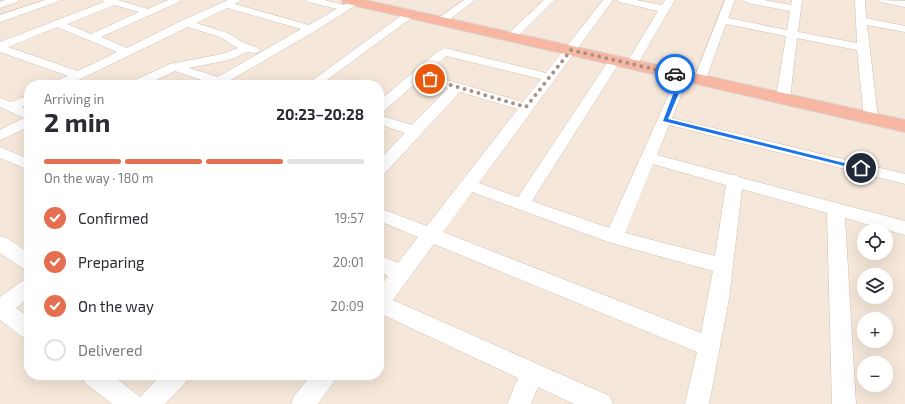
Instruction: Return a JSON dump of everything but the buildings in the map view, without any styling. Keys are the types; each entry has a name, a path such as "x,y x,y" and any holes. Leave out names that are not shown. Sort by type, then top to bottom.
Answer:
{"highway":[{"path":"350,3 410,14 905,126"}],"street":[{"path":"0,5 14,0"},
{"path":"0,20 54,0"},
{"path":"92,37 176,0"},
{"path":"311,0 350,3"},
{"path":"441,21 470,0"},
{"path":"511,37 550,0"},
{"path":"384,296 608,0"},
{"path":"622,0 667,4 632,64"},
{"path":"700,79 730,0"},
{"path":"748,0 796,5 783,98"},
{"path":"860,0 863,21 863,48 871,118"},
{"path":"883,0 905,4"},
{"path":"0,47 110,1 149,12"},
{"path":"68,80 231,2 311,29"},
{"path":"229,80 267,53 311,29 350,3"},
{"path":"319,80 410,14"},
{"path":"722,20 863,48"},
{"path":"863,21 905,28"},
{"path":"58,24 127,52"},
{"path":"185,24 224,35 238,44 267,53"},
{"path":"0,47 78,75"},
{"path":"147,80 174,67 225,57 248,48"},
{"path":"384,104 440,54 449,52 549,77"},
{"path":"522,204 615,60"},
{"path":"174,67 215,80"},
{"path":"416,75 526,107"},
{"path":"614,237 683,76"},
{"path":"384,163 457,87"},
{"path":"6,105 24,100"},
{"path":"6,105 24,113"},
{"path":"665,120 905,179"},
{"path":"384,121 415,131"},
{"path":"0,136 24,124"},
{"path":"0,152 24,163"},
{"path":"649,158 735,180 836,210 905,228"},
{"path":"697,404 719,299 735,180"},
{"path":"468,185 614,237 724,266"},
{"path":"836,210 844,404"},
{"path":"384,216 430,236 708,346"},
{"path":"1,244 24,260"},
{"path":"384,265 402,273"},
{"path":"24,290 0,308 24,325"},
{"path":"384,305 601,404"},
{"path":"519,404 532,373"},
{"path":"100,380 131,404"},
{"path":"149,404 172,380"},
{"path":"303,404 321,380"}],"shaded area":[{"path":"0,0 905,0 905,404 0,404"}],"way so far":[{"path":"430,79 526,107 571,50 675,74"}],"route":[{"path":"675,74 683,76 665,120 861,168"}]}
